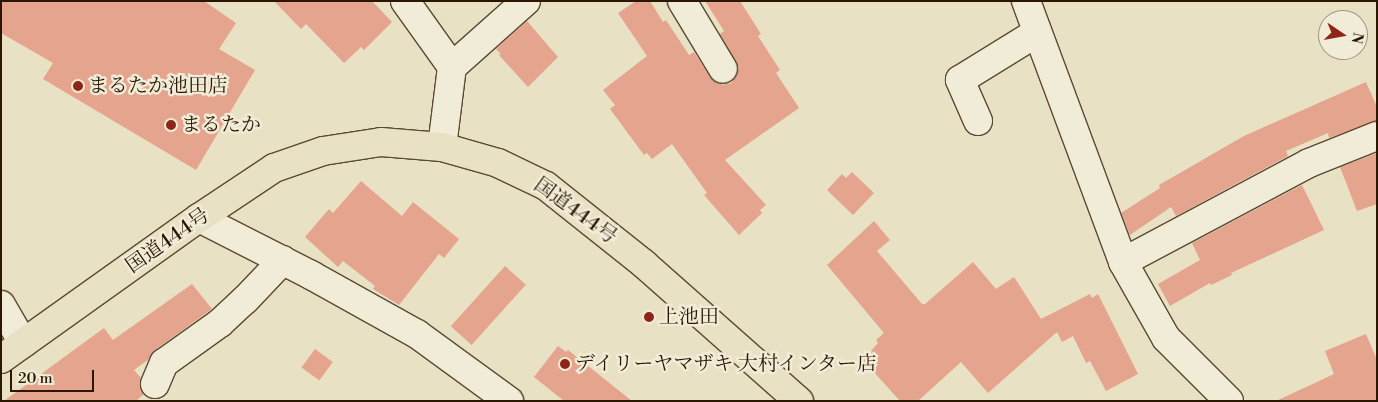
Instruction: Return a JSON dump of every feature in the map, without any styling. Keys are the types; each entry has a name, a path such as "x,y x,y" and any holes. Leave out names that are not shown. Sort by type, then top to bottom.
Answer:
{"highway":[{"name":"国道444号","path":"1,359 199,218 274,168 323,152 381,142 442,147 498,163 546,186 644,264 799,401"}],"street":[{"path":"405,1 452,67"},
{"path":"442,147 452,67 526,1"},
{"path":"682,1 723,69"},
{"path":"1026,1 1036,34 1071,118 1123,262 1166,338 1229,401"},
{"path":"978,121 960,80 1036,34"},
{"path":"1123,262 1309,163 1377,136"},
{"path":"199,218 283,260 417,334 509,401"},
{"path":"155,384 164,363 220,323 283,260"},
{"path":"1,305 24,343"}],"building":[{"name":"まるたか","path":"1,1 204,1 236,23 219,49 255,70 196,170 43,79 53,63 1,33"},
{"path":"274,1 372,1 392,22 364,50 361,47 344,63 306,24 301,29"},
{"path":"636,1 650,1 663,22 666,20 689,55 694,52 710,77 715,82 723,85 731,83 736,77 739,68 720,34 724,31 705,1 740,1 761,34 758,36 780,70 776,73 799,108 725,160 766,205 760,210 762,213 739,235 704,195 707,193 672,144 652,159 647,153 644,155 610,109 615,105 603,90 647,56 618,13"},
{"path":"527,21 558,57 528,87 499,55 501,54 496,49"},
{"path":"1366,82 1377,107 1377,121 1329,138 1328,133 1286,151 1288,156 1176,216 1171,207 1130,235 1121,213 1160,188 1159,185 1244,136"},
{"path":"1377,153 1377,204 1357,211 1340,167"},
{"path":"852,172 874,193 853,215 827,190 842,174 846,178"},
{"path":"361,181 402,216 413,202 459,239 444,258 439,254 399,305 373,289 375,286 343,261 338,267 305,237 329,209 333,213"},
{"path":"1302,185 1324,230 1231,273 1232,275 1211,285 1210,283 1170,306 1158,284 1200,260 1192,243"},
{"path":"874,221 890,240 877,251 922,304 925,304 973,262 996,289 1014,277 1041,319 1090,294 1092,298 1098,294 1138,374 1106,391 1090,361 1086,363 1073,336 1062,342 1057,332 988,393 961,362 918,401 900,401 863,360 878,343 876,340 884,333 827,265"},
{"path":"505,266 526,285 472,345 451,326"},
{"path":"192,284 212,309 155,350 148,360 134,370 141,378 140,386 144,394 136,401 4,401 104,328 113,340"},
{"path":"1366,334 1377,360 1377,401 1276,401 1334,374 1325,351"},
{"name":"デイリーヤマザキ 大村インター店","path":"558,346 566,352 568,350 632,401 564,401 534,377"},
{"path":"315,349 333,362 319,381 301,368"}],"place":[{"name":"まるたか池田店","path":"78,86"},
{"name":"まるたか","path":"171,125"},
{"name":"上池田","path":"649,317"},
{"name":"デイリーヤマザキ 大村インター店","path":"565,364"}]}
